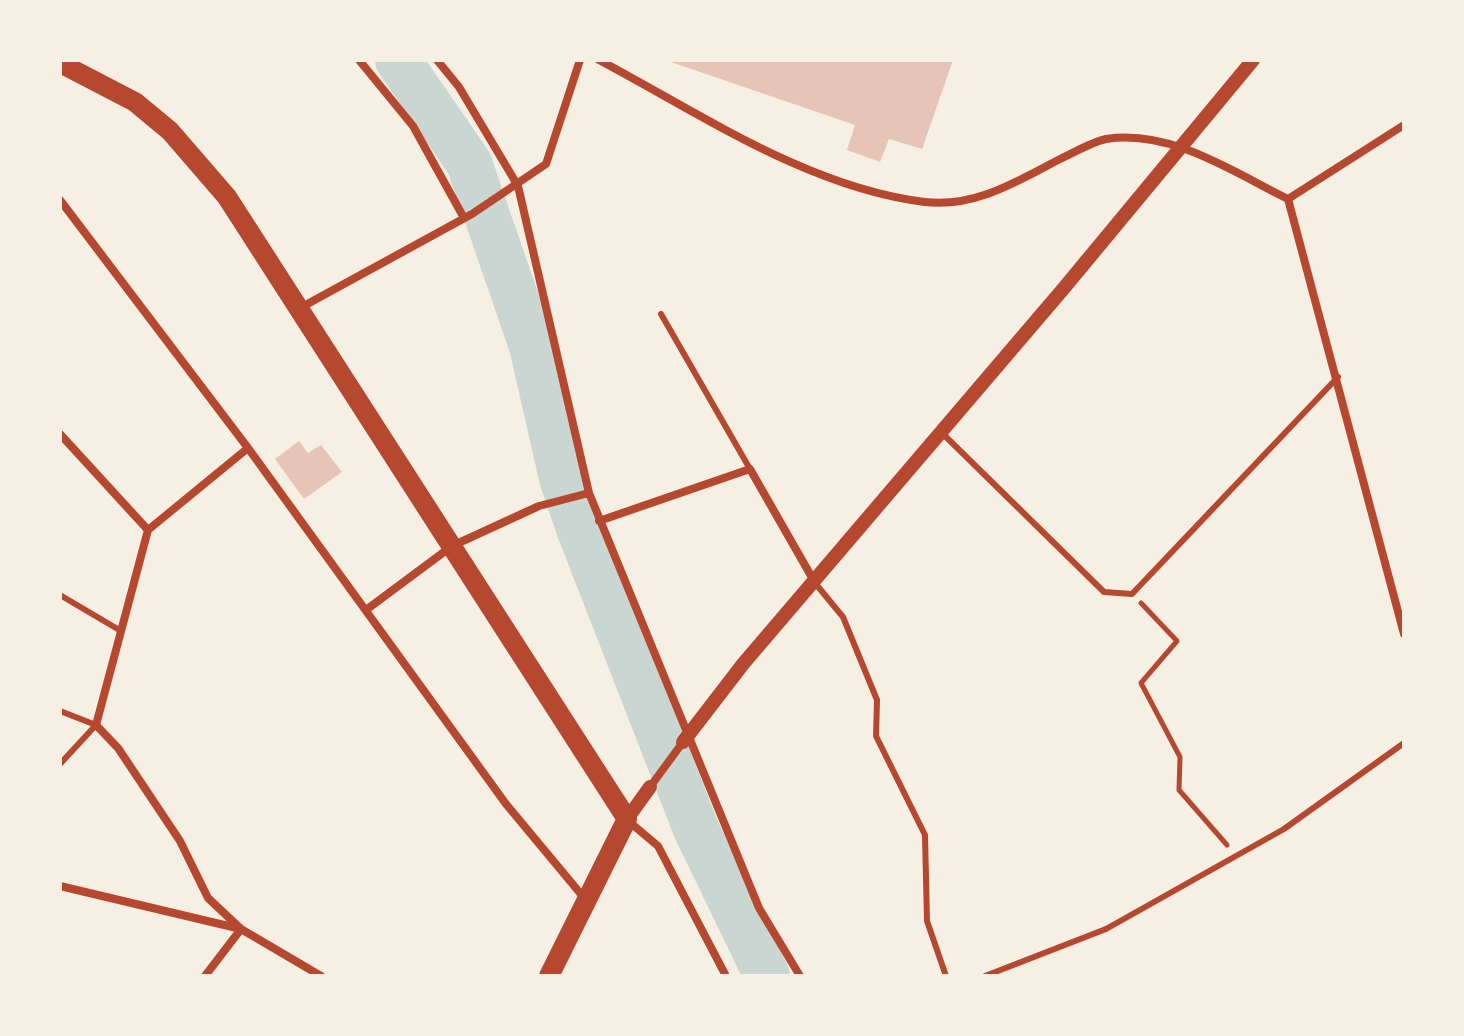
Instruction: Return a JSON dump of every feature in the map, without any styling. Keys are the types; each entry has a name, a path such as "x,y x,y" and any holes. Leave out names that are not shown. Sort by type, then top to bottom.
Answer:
{"main road":[{"path":"60,63 135,102 170,131 227,197 627,819 588,903 549,976"}],"street":[{"path":"359,60 413,126 468,216"},
{"path":"437,60 459,87 518,186 584,494 599,521 759,908 800,976"},
{"path":"299,308 468,216 518,186 546,164 580,60"},
{"path":"599,60 822,178 926,202 961,202 990,194 1105,139 1146,140 1180,147 1288,199 1338,377 1404,634"},
{"path":"726,976 658,846 627,819 686,737 1253,60"},
{"path":"1288,199 1404,125"},
{"path":"60,200 248,448 506,804 588,903"},
{"path":"60,434 148,530"},
{"path":"248,448 148,530 96,725 118,748 180,841 208,898 241,929 321,976"},
{"path":"599,521 750,469 814,582"},
{"path":"366,610 452,546 539,506 584,494"},
{"path":"60,886 241,929"},
{"path":"205,976 241,929"}],"lane":[{"path":"661,314 750,469"},
{"path":"942,433 1104,592 1132,594 1338,377"},
{"path":"814,582 843,617 877,700 876,736 925,835 927,921 946,976"},
{"path":"60,595 121,631"},
{"path":"60,711 96,725 60,764"},
{"path":"985,976 1106,929 1284,829 1404,743"}],"path":[{"path":"1132,594 1177,641 1141,683 1180,757 1179,790 1237,855"}],"building":[{"path":"665,60 953,60 922,149 889,139 880,162 847,150 855,125"},
{"path":"299,441 308,453 321,445 342,472 304,499 275,459"}],"waterway":[{"path":"398,60 469,163 532,346 562,478 580,531 696,829 767,976"}]}
